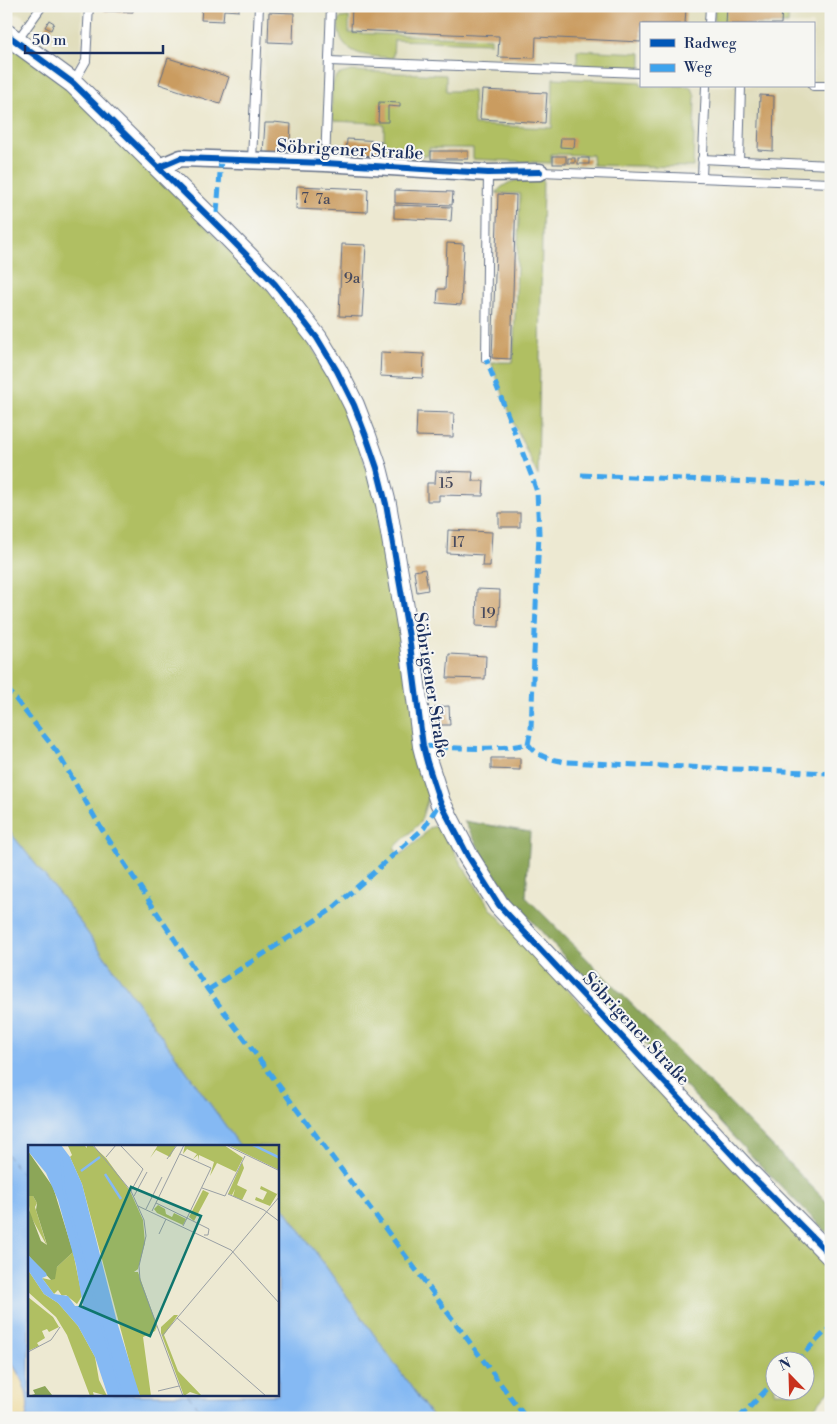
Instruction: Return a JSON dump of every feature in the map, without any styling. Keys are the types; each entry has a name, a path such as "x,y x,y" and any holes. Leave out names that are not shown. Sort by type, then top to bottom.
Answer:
{"street":[{"name":"Söbrigener Straße","path":"12,38 73,83 160,167 275,284 317,338 337,371 354,405 377,468 386,504 409,637 423,746 440,802 468,856 499,905 749,1173 831,1256"},
{"name":"Söbrigener Straße","path":"160,167 181,158 325,163 488,173 540,172"}],"lane":[{"path":"12,38 42,6"},
{"path":"73,83 86,61 89,6"},
{"name":"Söbrigener Straße","path":"252,160 259,6"},
{"name":"Söbrigener Straße","path":"325,163 331,6"},
{"path":"709,22 710,6"},
{"path":"329,61 640,73"},
{"path":"814,86 831,86"},
{"path":"702,177 706,88"},
{"path":"739,161 741,88"},
{"path":"702,159 831,165"},
{"path":"540,172 831,183"},
{"path":"486,360 488,173"}],"shaded area":[{"path":"6,6 82,6 81,55 75,65 66,64 56,56 51,38 20,14 11,15 6,11"},
{"path":"267,6 831,6 831,178 340,158 336,155 336,150 313,150 312,156 261,154"}],"green space":[{"path":"715,6 789,6 788,22 714,22"},
{"path":"349,17 349,33 491,38 491,43 394,40 393,58 360,54 344,43 338,29 339,20"},
{"path":"6,43 69,88 267,288 294,322 331,376 346,409 380,506 429,795 420,823 394,848 400,855 422,837 428,828 437,826 444,831 460,862 492,910 831,1267 831,1389 805,1418 433,1418 279,1200 279,1145 239,1145 67,904 6,827"},
{"path":"577,50 640,53 640,68 577,66"},
{"path":"351,71 446,75 446,91 473,91 474,125 552,128 553,78 640,82 640,88 692,88 695,96 693,167 593,165 592,155 551,154 551,163 473,159 473,148 429,148 428,156 384,154 384,125 334,121 332,117 333,85 334,80 339,75"},
{"path":"543,178 538,476 514,424 491,362 513,362 520,194 496,193 500,188 511,182"},
{"path":"464,821 530,832 526,897 831,1206 831,1237 607,1004 512,899 487,863"}],"sand":[{"path":"6,1353 24,1384 28,1400 26,1418 6,1418"}],"water":[{"path":"6,827 67,904 239,1145 28,1145 28,1396 279,1396 279,1200 433,1418 26,1418 28,1401 26,1392 6,1353"}],"building":[{"path":"104,6 133,6 133,12 104,11"},
{"path":"205,6 239,6 239,11 224,10 223,21 201,20 202,7 204,8"},
{"path":"352,6 651,6 686,8 685,22 640,22 640,42 536,37 535,58 498,57 499,36 351,30"},
{"path":"727,6 782,6 781,22 726,22"},
{"path":"269,12 294,13 293,43 268,42"},
{"path":"49,20 54,23 51,30 45,27"},
{"path":"168,58 229,77 220,104 159,84"},
{"path":"482,90 547,93 545,123 480,119"},
{"path":"760,95 774,96 773,151 758,150"},
{"path":"379,102 400,103 400,107 388,106 388,122 378,122"},
{"path":"265,123 291,124 290,140 282,140 281,153 263,153"},
{"path":"561,138 575,138 574,148 560,147"},
{"path":"347,139 381,141 381,156 346,155"},
{"path":"301,144 311,145 311,155 300,154"},
{"path":"431,151 468,151 468,159 431,159"},
{"path":"553,156 566,156 566,164 553,164"},
{"path":"568,158 575,158 575,163 568,163"},
{"path":"578,158 589,158 589,164 578,164"},
{"path":"297,186 368,189 367,212 296,209"},
{"path":"395,190 453,192 452,205 395,203"},
{"path":"498,194 516,195 511,359 492,358"},
{"path":"394,205 452,207 451,221 394,218"},
{"path":"447,243 464,244 461,305 437,303 438,289 445,289"},
{"path":"342,244 366,245 362,317 339,316"},
{"path":"381,352 424,354 423,378 380,376"},
{"path":"417,412 454,413 453,437 416,436"},
{"path":"436,471 473,472 472,481 484,481 483,496 439,495 439,501 427,501 427,483 435,483"},
{"path":"499,513 520,513 520,527 499,527"},
{"path":"448,530 492,532 490,566 482,566 483,555 447,553"},
{"path":"425,569 428,590 417,592 414,571"},
{"path":"477,589 500,590 499,627 476,626"},
{"path":"449,654 486,656 485,679 447,678"},
{"path":"449,706 450,725 435,725 435,707"},
{"path":"491,758 520,758 520,770 491,769"}],"ferry route":[{"path":"6,1153 28,1182"},
{"path":"189,1396 205,1418"}],"marked path":[{"path":"217,213 221,159"},
{"path":"423,746 476,748 516,746 528,744 531,729 539,533 537,492 486,359"},
{"path":"581,475 831,485"},
{"path":"6,687 57,752 101,828 208,990 526,1418"},
{"path":"528,744 540,755 565,762 831,773"},
{"path":"208,990 331,910 424,828 440,802"},
{"path":"805,1352 831,1328"},
{"path":"739,1418 764,1392"}],"cycle path":[{"path":"6,34 73,83 275,284 317,338 337,371 354,405 377,468 386,504 409,637 423,746 440,802 468,856 499,905 749,1173 831,1256"},
{"path":"160,167 181,158 325,163 488,173 540,172"}]}
